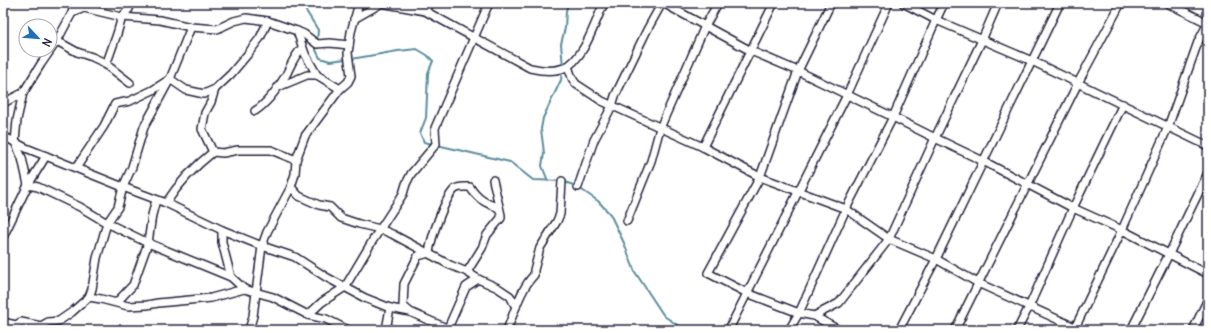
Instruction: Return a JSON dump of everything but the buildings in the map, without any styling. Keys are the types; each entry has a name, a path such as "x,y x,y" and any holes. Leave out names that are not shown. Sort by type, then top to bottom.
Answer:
{"street":[{"path":"58,39 72,13 75,3"},
{"path":"106,65 118,34 122,17 129,9 131,3"},
{"path":"249,330 253,316 262,246 273,219 291,187 295,174 296,160 305,136 340,89 348,82 351,76 348,59 349,45 359,3"},
{"path":"354,19 381,3 424,11 530,68 542,70 563,69 573,62 589,37 604,3"},
{"path":"424,11 429,3"},
{"path":"308,315 322,302 345,287 403,194 411,174 436,144 435,128 489,3"},
{"path":"578,187 594,140 612,106 615,96 646,30 662,3 751,51 798,71 893,117 1208,274"},
{"path":"626,221 650,161 660,128 705,26 718,3"},
{"path":"704,147 774,3"},
{"path":"831,3 798,71 760,177 708,273 747,293 799,313 814,316 839,330"},
{"path":"729,329 847,95 889,3"},
{"path":"903,3 936,20 1032,61 1208,146"},
{"path":"789,330 799,313 846,209 893,117 944,3"},
{"path":"814,316 839,303 889,239 998,3"},
{"path":"899,330 936,260 1060,3"},
{"path":"955,330 1078,83 1121,3"},
{"path":"568,66 572,78 576,84 602,101 704,147 760,177 846,209 889,239 936,260 978,283 1077,329 1168,126 1198,42 1208,23 1167,3"},
{"path":"72,13 84,8 122,17 160,20 191,27 217,29 234,21 246,18 268,21 297,31 317,44 330,42 349,45"},
{"path":"170,79 186,90 198,93 204,94 215,89 248,55 260,38 268,21"},
{"path":"3,324 7,323 16,325 21,322 26,322 41,326 48,322 59,321 89,297 92,289 97,258 107,223 118,207 123,187 132,167 144,127 170,79 191,27"},
{"path":"297,31 302,48 316,74 328,83 340,89"},
{"path":"58,42 69,49 92,57 106,65 130,83"},
{"path":"255,111 262,106 278,87 296,54 302,48"},
{"path":"28,185 22,158 15,142 17,120 23,93 44,58"},
{"path":"278,87 307,75 316,74"},
{"path":"76,168 104,126 115,104 130,101 153,90 170,79"},
{"path":"213,152 202,129 205,113 211,102 215,89"},
{"path":"3,103 23,93"},
{"path":"1016,330 1123,104"},
{"path":"3,136 46,156 166,203 222,230 295,258 364,298 390,308 410,312"},
{"path":"166,203 187,176 199,163 213,152 223,153 238,150 271,150 296,160"},
{"path":"3,237 28,185 46,156"},
{"path":"1131,330 1208,173"},
{"path":"467,272 482,248 487,236 499,221 501,215 493,180"},
{"path":"507,330 529,280 534,275 540,248 558,221 560,214 562,181"},
{"path":"28,185 38,187 80,207 107,223 148,243 231,277 244,289 273,297 308,315 326,319 348,330"},
{"path":"429,253 433,235 443,208 455,189 462,186 470,187 484,202 499,208"},
{"path":"291,187 299,196 330,208 341,218 380,229 498,288 510,296 516,308"},
{"path":"117,302 133,285 148,243 156,200"},
{"path":"222,230 222,242 231,277"},
{"path":"429,253 418,256 404,284 403,306 410,312 436,327 449,329 466,287 478,279"},
{"path":"89,297 117,302 128,306 210,298 244,289"},
{"path":"1193,330 1208,299"},
{"path":"386,330 390,308"}],"waterway":[{"path":"299,3 303,6 318,30 317,42"},
{"path":"563,67 561,44 565,28 568,3"},
{"path":"317,46 316,50 320,58 330,61 346,59"},
{"path":"351,59 417,49 433,61 428,73 426,118 420,133 424,142 510,162 533,180 562,181 576,186"},
{"path":"548,181 542,166 544,153 541,129 543,118 561,80 562,71"},
{"path":"579,188 598,201 610,214 624,243 635,272 664,316 682,328 688,330"}]}
